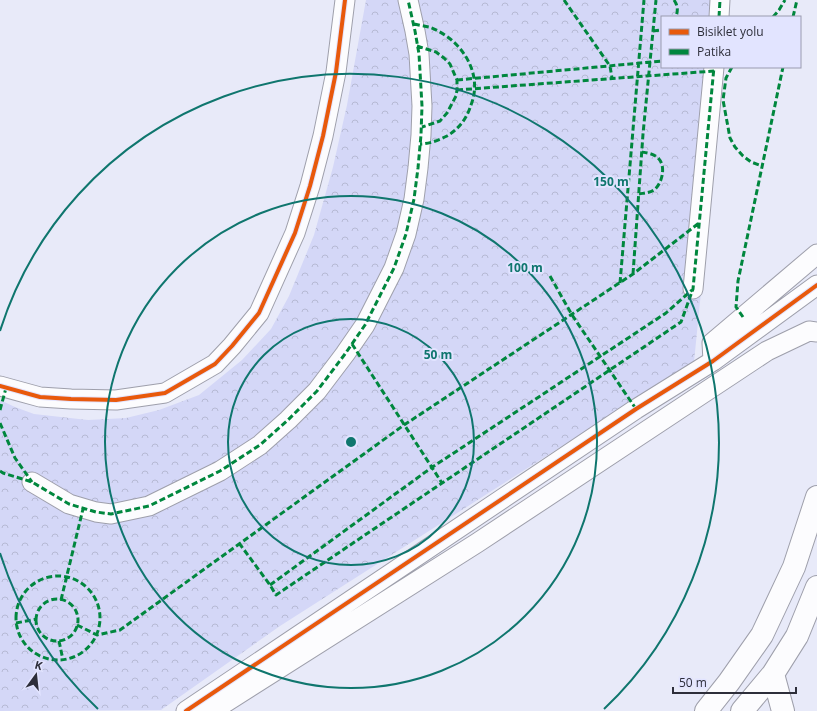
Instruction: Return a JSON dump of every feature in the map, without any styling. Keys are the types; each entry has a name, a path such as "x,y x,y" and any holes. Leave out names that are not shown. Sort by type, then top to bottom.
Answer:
{"main road":[{"path":"706,711 729,682 762,635 794,567 817,497"},
{"path":"742,711 773,674 797,636 817,587"},
{"path":"773,674 784,711"}],"street":[{"path":"0,386 40,397 71,399 116,400 165,393 215,364 232,346 259,313 295,233 310,186 323,136 336,72 345,0"},
{"path":"32,482 69,504 96,512 111,514 149,506 220,471 260,445 317,391 365,325 394,268 406,234 414,199 418,168 422,106 419,54 408,0"},
{"path":"719,16 720,0"},
{"path":"693,289 714,68"},
{"path":"713,361 712,343 817,254"},
{"path":"186,711 636,409 713,361 817,285"},
{"path":"212,711 477,543 767,351 809,331 817,332"}],"green space":[{"path":"366,0 730,0 728,16 661,16 661,68 722,68 694,362 280,626 161,710 0,711 0,400 34,414 88,420 126,418 159,410 199,395 242,360 271,329 289,296 314,235 333,167 347,105"}],"marked path":[{"path":"0,471 32,482 69,504 96,512 111,514 149,506 220,471 260,445 317,391 365,325 394,268 406,234 414,199 418,168 422,106 419,54 408,0"},
{"path":"564,0 610,66 612,78"},
{"path":"620,283 644,0"},
{"path":"633,274 643,134 656,0"},
{"path":"674,0 677,8 676,16"},
{"path":"719,16 720,0"},
{"path":"774,16 785,0"},
{"path":"793,16 797,0"},
{"path":"414,24 429,27 450,39 466,58 472,69 474,80 474,93 471,105 465,119 459,127 444,137 430,143 420,144"},
{"path":"653,31 661,30"},
{"path":"417,46 436,52 444,58 450,64 457,80 456,96 447,113 440,121 422,127"},
{"path":"457,80 661,61"},
{"path":"239,543 276,595 681,322 693,289 714,68"},
{"path":"731,68 726,78 723,100 730,138 735,147 743,156 751,162 762,166"},
{"path":"743,317 736,307 738,281 783,68"},
{"path":"457,90 714,71"},
{"path":"639,194 654,190 661,180 663,171 661,162 656,156 642,152"},
{"path":"77,625 97,635 120,630 404,425 633,274 699,223"},
{"path":"550,276 572,315 636,409"},
{"path":"270,585 431,468 666,313 692,290"},
{"path":"352,344 442,483"},
{"path":"0,410 6,388"},
{"path":"0,423 15,458 32,482"},
{"path":"61,600 83,509"},
{"path":"50,576 66,576 82,583 93,594 100,610 100,618 100,626 97,634 88,648 82,653 66,660 50,660 34,653 23,642 16,626 16,610 23,594 34,583 50,576"},
{"path":"57,599 72,605 78,620 72,635 57,641 42,635 36,620 42,605 57,599"},
{"path":"16,623 37,619"},
{"path":"59,641 63,660"}],"cycle path":[{"path":"0,386 40,397 71,399 116,400 165,393 215,364 232,346 259,313 295,233 310,186 323,136 336,72 345,0"},
{"path":"186,711 636,409 713,361 817,285"}]}
